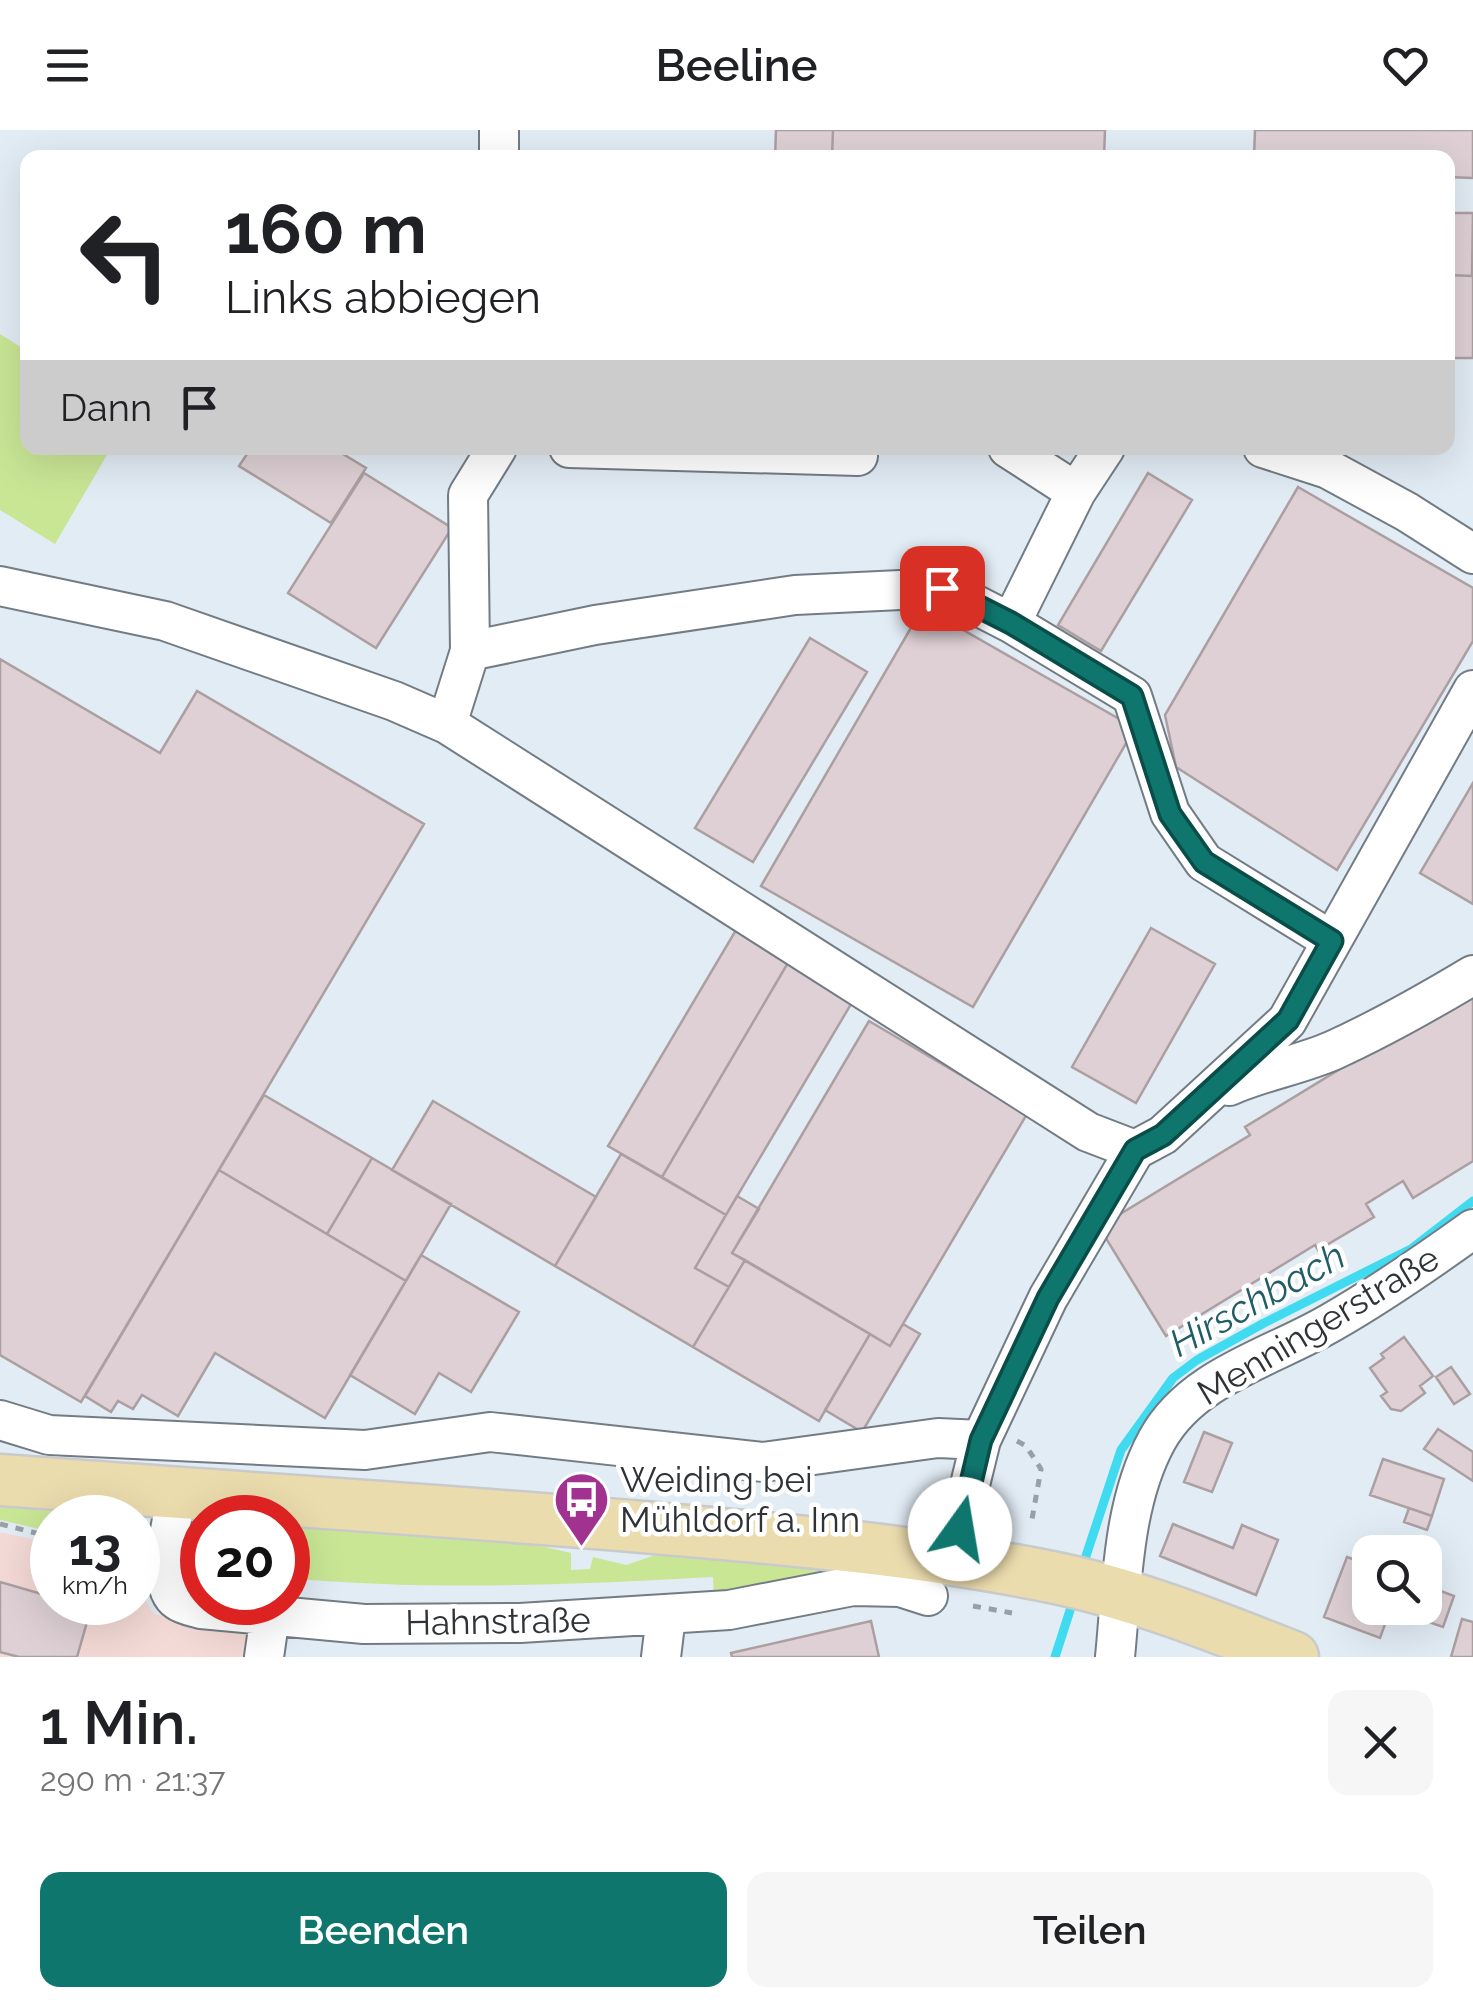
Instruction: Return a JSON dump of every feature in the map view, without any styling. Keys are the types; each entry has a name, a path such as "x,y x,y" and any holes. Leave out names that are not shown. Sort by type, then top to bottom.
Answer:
{"main road":[{"path":"0,1480 838,1543 949,1586 1092,1587 1294,1657"}],"street":[{"path":"447,724 470,650 468,495 493,455"},
{"path":"822,455 858,456"},
{"path":"1019,455 1076,492"},
{"path":"1011,623 1076,492 1100,455"},
{"path":"1286,455 1328,468 1473,554"},
{"path":"0,586 165,621 394,700 447,724 1088,1132 1135,1150"},
{"path":"470,650 613,622 795,595 942,588 1011,623 1132,696 1170,814 1204,862 1332,941"},
{"path":"949,1586 981,1440 1048,1298 1135,1150 1163,1135 1288,1020 1473,690"},
{"path":"1204,1097 1259,1073 1330,1052 1428,1002 1473,974"},
{"name":"Menningerstraße","path":"1115,1657 1092,1587 1122,1558 1150,1454 1183,1406 1216,1381 1378,1296 1473,1230"},
{"path":"0,1420 49,1435 365,1450 490,1432 764,1462 938,1438 981,1440"},
{"name":"Hahnstraße","path":"177,1494 165,1563 169,1588 180,1602"},
{"name":"Hahnstraße","path":"310,1619 364,1624 666,1616 729,1610 853,1586 949,1586"},
{"path":"660,1657 666,1616"},
{"path":"264,1657 269,1625"}],"path":[{"path":"1032,1519 1041,1469"},
{"path":"0,1524 30,1532"},
{"path":"949,1586 1015,1613"}],"shaded area":[{"path":"0,1532 30,1538 30,1625 160,1625 160,1615 180,1620 180,1625 205,1625 280,1641 276,1657 0,1657"}],"green space":[{"path":"0,334 20,347 20,455 107,455 55,544 0,510"},
{"path":"0,1506 30,1509 30,1527 0,1520"},
{"path":"310,1519 464,1528 571,1553 571,1570 590,1569 593,1557 626,1565 682,1546 918,1570 714,1599 713,1577 447,1586 310,1580"}],"building":[{"path":"776,130 833,130 832,150 775,150"},
{"path":"833,130 1105,130 1104,150 832,150"},
{"path":"1255,130 1473,130 1473,178 1455,177 1455,150 1254,150"},
{"path":"1455,213 1473,213 1472,276 1455,275"},
{"path":"1455,275 1473,276 1473,358 1455,358"},
{"path":"246,455 345,455 366,468 331,523 239,466"},
{"path":"364,473 452,528 376,648 288,593"},
{"path":"1148,473 1192,500 1101,651 1058,625"},
{"path":"1298,487 1473,588 1473,641 1337,870 1176,767 1165,715"},
{"path":"923,607 1135,728 973,1007 761,886"},
{"path":"810,638 867,672 753,862 695,828"},
{"path":"0,659 160,753 197,691 424,824 81,1402 0,1355"},
{"path":"1473,783 1473,904 1420,873"},
{"path":"739,925 792,956 662,1177 608,1146"},
{"path":"1151,928 1215,964 1136,1103 1072,1067"},
{"path":"792,956 857,994 726,1215 662,1177"},
{"path":"1473,988 1473,1161 1413,1198 1403,1181 1366,1204 1374,1217 1318,1250 1315,1245 1166,1336 1099,1227 1250,1135 1245,1127"},
{"path":"869,1021 1027,1114 890,1346 732,1253"},
{"path":"264,1095 372,1158 327,1234 219,1170"},
{"path":"433,1101 596,1197 555,1266 392,1170"},
{"path":"621,1154 726,1215 695,1268 729,1287 693,1347 555,1266"},
{"path":"372,1158 451,1204 406,1281 327,1234"},
{"path":"219,1170 406,1281 325,1418 215,1353 178,1416 142,1395 133,1409 118,1401 111,1412 85,1396"},
{"path":"737,1196 759,1209 732,1253 745,1260 729,1287 695,1268"},
{"path":"421,1255 519,1312 471,1392 439,1373 415,1414 350,1375"},
{"path":"745,1260 870,1334 819,1421 693,1347"},
{"path":"903,1324 920,1334 862,1432 825,1410 870,1334 890,1346"},
{"path":"1404,1337 1433,1376 1420,1386 1425,1393 1401,1411 1391,1409 1381,1396 1387,1392 1370,1368"},
{"path":"1451,1367 1470,1394 1454,1404 1436,1377"},
{"path":"1438,1429 1473,1452 1473,1481 1424,1449"},
{"path":"1204,1432 1232,1443 1212,1492 1184,1482"},
{"path":"1383,1459 1444,1479 1432,1516 1370,1495"},
{"path":"1409,1508 1432,1516 1427,1530 1404,1522"},
{"path":"1173,1524 1233,1548 1242,1525 1278,1540 1256,1595 1160,1556"},
{"path":"1347,1557 1352,1559 1352,1625 1385,1625 1380,1638 1324,1617"},
{"path":"0,1582 30,1591 30,1625 86,1625 77,1657 19,1657 0,1652"},
{"path":"1442,1591 1454,1596 1443,1627 1437,1625 1442,1625"},
{"path":"1462,1619 1473,1622 1473,1657 1451,1657"},
{"path":"871,1621 879,1657 732,1657 731,1653"}],"waterway":[{"name":"Hirschbach","path":"1082,1568 1121,1450 1173,1378 1264,1323 1411,1249 1473,1201"},
{"name":"Hirschbach","path":"1055,1657 1074,1598"}],"place":[{"name":"Weiding bei Mühldorf a. Inn","path":"581,1548"}],"route":[{"path":"942,588 1011,623 1132,696 1170,814 1204,862 1332,941 1288,1020 1163,1135 1135,1150 1048,1298 981,1440 960,1529"}]}
